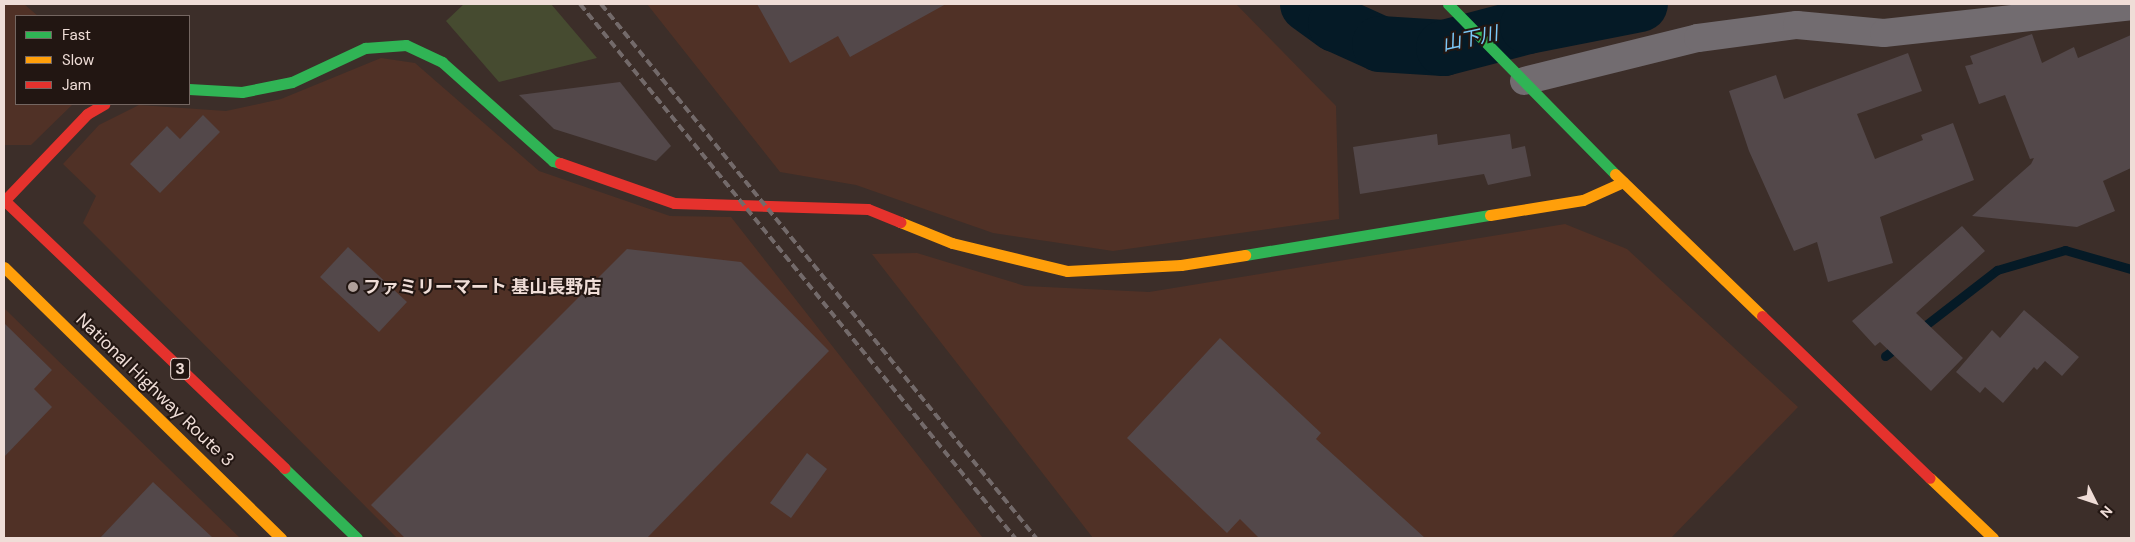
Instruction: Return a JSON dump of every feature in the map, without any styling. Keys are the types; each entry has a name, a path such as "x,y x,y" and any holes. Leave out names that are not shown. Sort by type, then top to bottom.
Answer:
{"main road":[{"path":"1448,4 1623,182 1993,538"},
{"path":"190,89 242,92 284,84 365,48 406,45 442,62 553,161 674,203 868,210 952,242 1067,271 1181,265 1583,200 1623,182"},
{"path":"4,200 87,114 102,105"},
{"name":"National Highway Route 3","path":"4,200 357,538"},
{"name":"National Highway Route 3","path":"4,267 281,538"}],"street":[{"path":"1517,74 1698,38 1797,25 1884,32 2131,6"}],"shaded area":[{"path":"4,4 24,4 37,15 15,15 15,105 72,105 31,145 4,145"},
{"path":"647,4 1236,4 1336,106 1339,219 1113,251 993,233 856,185 780,172"},
{"path":"381,58 415,63 539,171 670,216 731,217 983,538 397,538 83,223 96,196 63,164 99,125 139,105 226,111 281,99"},
{"path":"1565,224 1627,249 1798,407 1671,538 1093,538 872,254 917,253 1025,286 1149,292"},
{"path":"4,308 85,387 240,538 4,538"}],"green space":[{"path":"464,4 551,4 597,58 499,82 446,21"}],"building":[{"path":"757,4 946,4 850,57 838,36 790,63"},
{"path":"2032,34 2042,63 2074,47 2078,58 2131,35 2131,168 2103,181 2115,211 2077,227 1972,216 2031,164 2034,158 2030,159 2005,95 1979,104 1965,66 1973,64 1970,56"},
{"path":"1908,53 1922,91 1857,114 1875,159 1923,140 1921,135 1953,123 1974,180 1880,217 1893,263 1828,282 1817,242 1794,251 1749,151 1729,91 1776,75 1784,99"},
{"path":"620,82 671,146 656,161 554,129 519,95"},
{"path":"203,115 220,132 160,193 130,164 167,126 180,139"},
{"path":"1437,134 1438,145 1510,134 1512,149 1525,146 1531,176 1488,185 1484,174 1360,194 1353,147"},
{"path":"1962,226 1985,251 1916,313 1963,358 1931,391 1880,342 1875,346 1852,321"},
{"path":"348,247 407,302 379,332 320,277"},
{"path":"627,249 741,262 829,351 647,538 405,538 371,505"},
{"path":"2024,310 2079,357 2062,376 2045,361 2037,370 2034,367 2003,403 1985,387 1980,393 1956,372 1992,330 2000,338"},
{"path":"4,323 52,370 34,389 52,407 4,457"},
{"path":"1220,338 1321,433 1316,439 1425,538 1259,538 1240,519 1227,533 1127,438"},
{"path":"807,453 827,469 791,518 770,503"},
{"path":"153,482 213,538 100,538"}],"waterway":[{"name":"山下川","path":"1308,4 1336,24 1380,44 1444,48 1528,26 1640,4"},
{"path":"1918,331 1997,270 2065,250 2131,269"},
{"path":"1885,356 1900,345"}],"railway":[{"path":"580,4 1015,538"},
{"path":"601,4 1036,538"}],"traffic: fast":[{"path":"1448,4 1615,174"},
{"path":"190,89 242,92 292,82 365,48 406,45 442,62 553,161 560,163"},
{"path":"1245,255 1490,215"},
{"path":"284,468 357,538"}],"traffic: slow":[{"path":"1615,174 1762,316"},
{"path":"1490,215 1583,200 1623,182"},
{"path":"900,222 952,243 1067,271 1181,265 1245,255"},
{"path":"4,267 281,538"},
{"path":"1930,478 1993,538"}],"traffic: jam":[{"path":"4,201 87,114 102,105"},
{"path":"560,163 674,203 868,209 900,222"},
{"path":"4,200 284,468"},
{"path":"1762,316 1930,478"}],"place":[{"name":"ファミリーマート 基山長野店","path":"353,287"}]}
